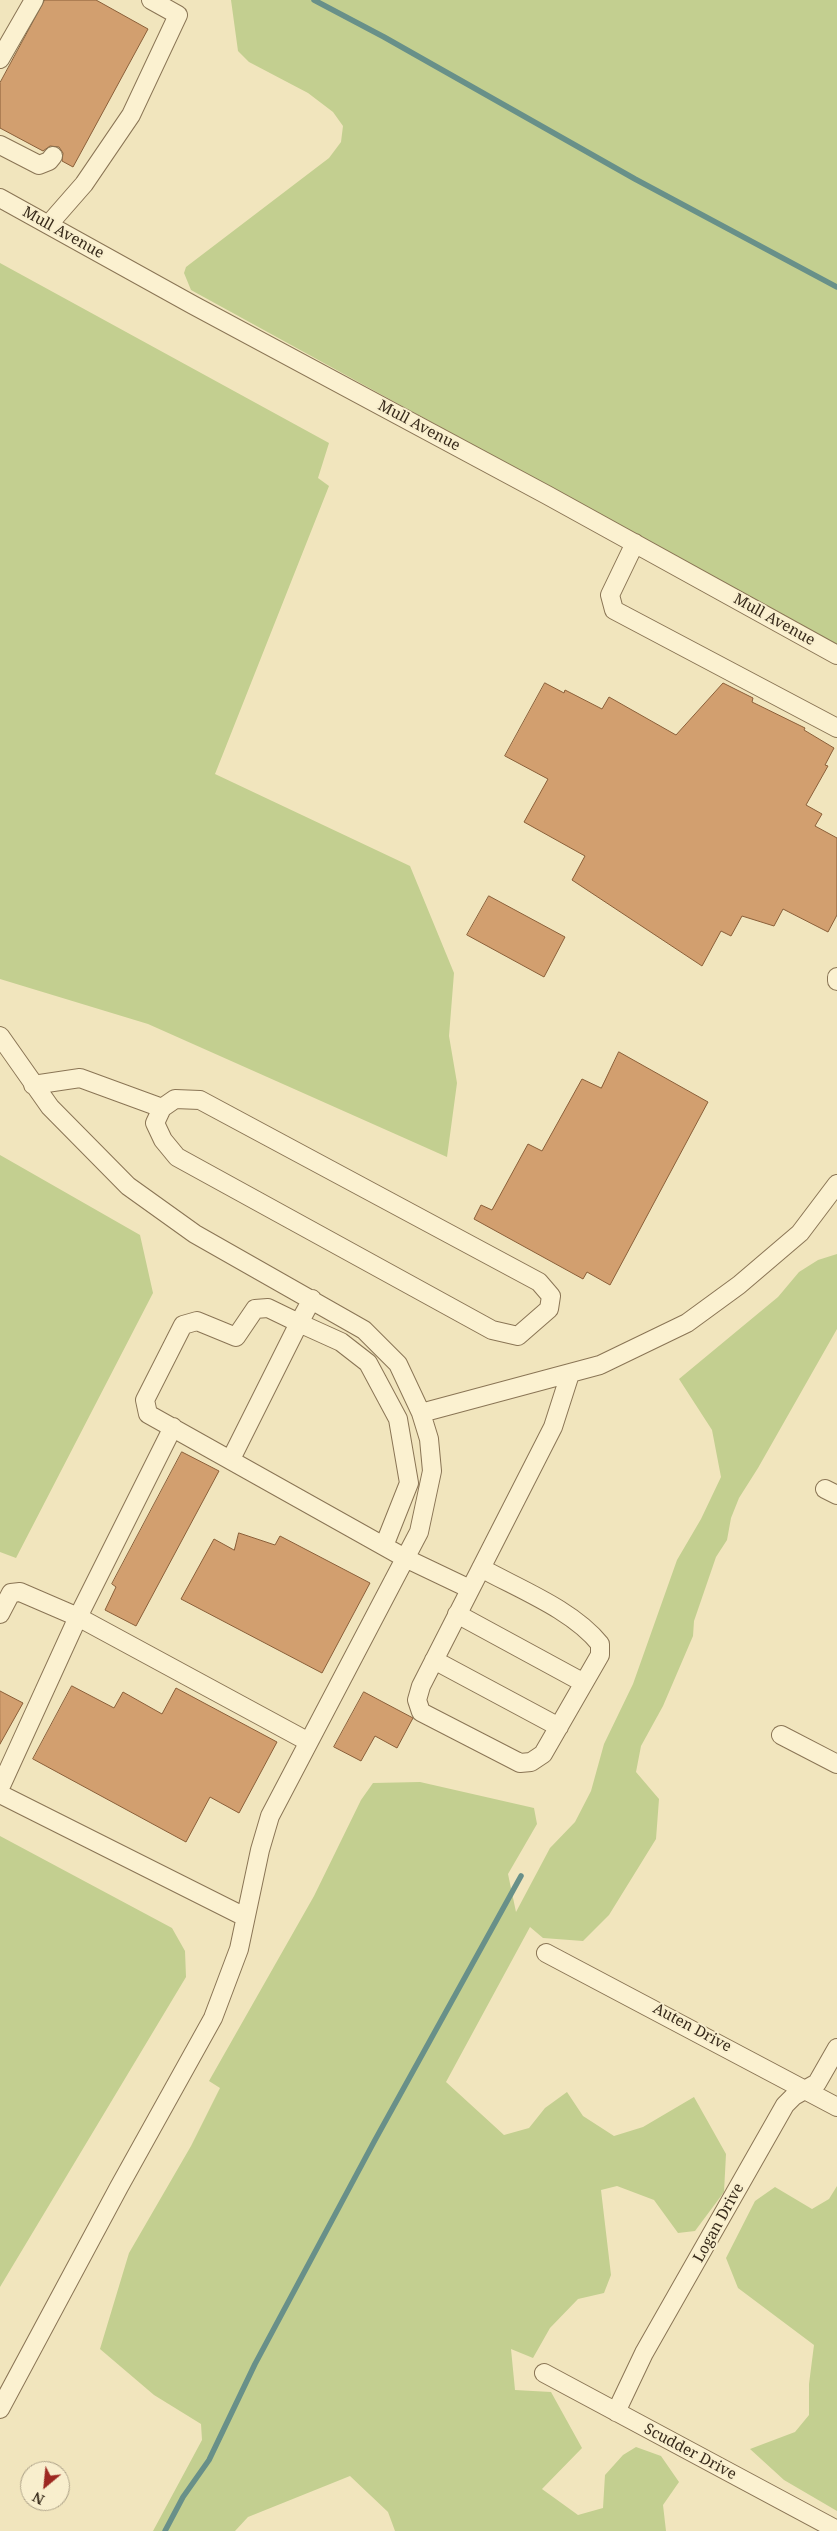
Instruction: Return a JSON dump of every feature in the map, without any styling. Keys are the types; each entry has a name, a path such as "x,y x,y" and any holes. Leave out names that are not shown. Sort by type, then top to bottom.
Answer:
{"street":[{"path":"0,59 34,0"},
{"path":"49,224 84,184 131,115 178,15 152,0"},
{"path":"0,145 39,165 49,161 53,156"},
{"name":"Mull Avenue","path":"0,198 837,655"},
{"path":"635,543 610,595 614,610 686,646 837,728"},
{"path":"0,1036 33,1085 88,1148 135,1191 195,1234 364,1330 398,1364 421,1413 429,1439 432,1471 419,1532 307,1741 267,1824 239,1949 213,2018 128,2170 0,2409"},
{"path":"33,1085 80,1078 162,1108"},
{"path":"175,1098 200,1100 539,1282 551,1296 548,1309 518,1336 492,1330 177,1157 163,1140 155,1123 162,1108 175,1098"},
{"path":"421,1413 600,1365 687,1323 739,1285 800,1233 837,1184"},
{"path":"231,1459 312,1299"},
{"path":"384,1546 410,1483 398,1419 368,1363 341,1342 268,1308 255,1309 236,1337 197,1321 183,1325 145,1400 148,1414 405,1558 470,1589"},
{"path":"481,1568 588,1629 600,1644 600,1655 559,1727 543,1754 532,1762 520,1763 421,1712 417,1700 421,1686 552,1427 570,1374"},
{"path":"0,1788 78,1617 173,1427"},
{"path":"0,1614 11,1594 20,1592 78,1617 307,1741"},
{"path":"457,1614 584,1683"},
{"path":"434,1660 559,1727"},
{"path":"781,1735 837,1764"},
{"path":"0,1794 245,1916"},
{"name":"Auten Drive","path":"546,1952 837,2107"},
{"name":"Logan Drive","path":"616,2412 644,2353 785,2106 794,2096 817,2083 837,2048"},
{"name":"Scudder Drive","path":"544,2373 837,2530"}],"green space":[{"path":"231,0 837,0 837,645 191,290 184,273 186,267 329,158 341,142 343,126 333,112 308,93 249,62 238,51"},
{"path":"0,263 329,443 318,478 329,486 215,774 410,866 454,973 449,1036 457,1083 447,1157 148,1024 0,979"},
{"path":"0,1155 140,1235 153,1293 16,1558 0,1552"},
{"path":"837,1254 837,1329 739,1498 731,1518 727,1540 716,1557 694,1621 693,1636 663,1706 641,1746 636,1772 659,1799 656,1839 609,1915 583,1941 543,1938 530,1927 446,2082 504,2135 529,2128 545,2108 567,2092 583,2116 614,2136 643,2127 694,2097 726,2154 724,2192 695,2231 678,2233 654,2200 617,2186 601,2190 611,2275 604,2293 578,2299 550,2328 533,2358 511,2349 515,2390 551,2392 582,2448 542,2489 578,2515 603,2508 605,2475 623,2455 636,2447 661,2456 679,2482 663,2505 666,2531 395,2531 388,2512 350,2476 248,2517 235,2531 153,2531 202,2440 201,2424 154,2395 100,2349 129,2253 191,2146 220,2088 209,2081 314,1896 361,1800 373,1783 420,1782 534,1808 537,1824 508,1874 516,1912 550,1848 575,1822 591,1791 604,1744 633,1684 677,1560 701,1519 721,1477 712,1430 679,1379 778,1297 799,1272 818,1260"},
{"path":"0,1836 172,1928 185,1951 186,1977 0,2287"},
{"path":"837,2186 837,2511 784,2480 750,2449 795,2432 809,2415 809,2384 814,2345 738,2288 726,2258 755,2201 775,2187 812,2209 829,2199"}],"building":[{"path":"45,0 96,0 148,29 73,167 62,161 63,153 59,147 50,146 43,151 0,128 0,83"},
{"path":"545,683 564,693 565,690 602,709 609,697 676,735 723,683 753,698 752,702 805,728 804,730 834,748 825,765 828,766 806,805 822,814 815,826 837,838 837,915 828,932 783,909 774,926 742,916 731,936 721,931 702,966 572,880 585,856 524,822 548,779 505,756"},
{"path":"489,896 565,937 544,977 467,935"},
{"path":"619,1052 708,1102 610,1285 587,1272 583,1279 474,1219 481,1205 492,1210 528,1144 542,1151 582,1079 601,1088"},
{"path":"182,1452 219,1471 136,1626 105,1610 116,1587 112,1584"},
{"path":"239,1533 275,1545 280,1536 370,1583 322,1673 181,1599 214,1539 234,1550"},
{"path":"72,1686 114,1708 123,1692 162,1714 176,1688 277,1742 239,1813 210,1797 186,1842 33,1759"},
{"path":"0,1691 23,1703 0,1744"},
{"path":"364,1692 413,1718 397,1748 375,1736 361,1761 334,1747"}],"waterway":[{"path":"314,0 384,37 635,179 837,287"},
{"path":"165,2531 183,2497 209,2460 255,2364 375,2140 521,1876"}]}
